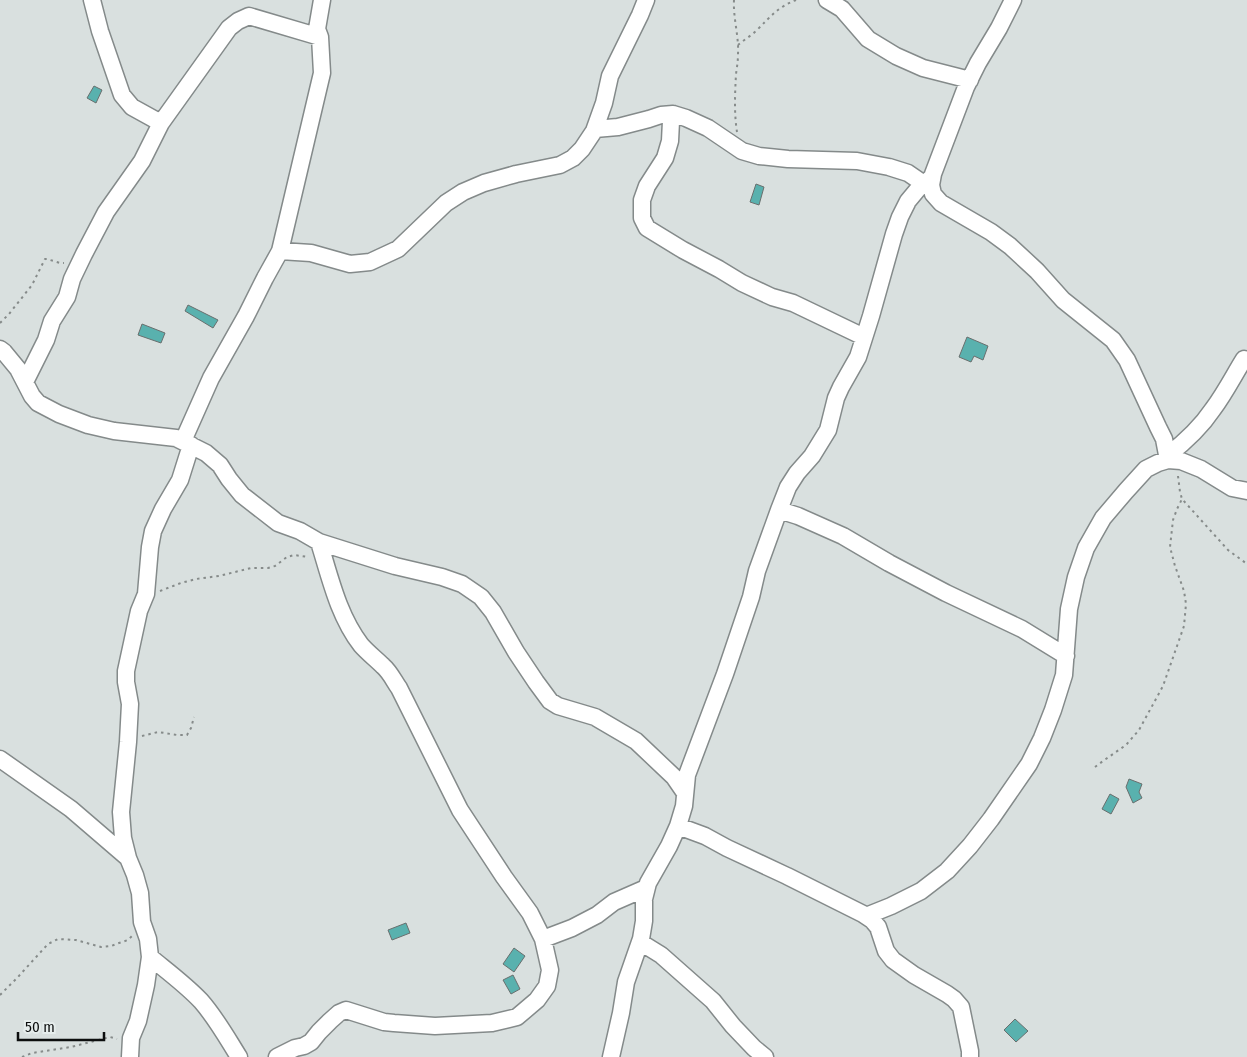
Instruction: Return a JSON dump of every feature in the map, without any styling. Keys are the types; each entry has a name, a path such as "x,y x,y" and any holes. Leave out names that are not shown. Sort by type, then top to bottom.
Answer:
{"street":[{"path":"92,0 122,95 132,107 161,123"},
{"path":"129,1056 146,986 150,957 148,939 142,922 140,893 136,875 128,858 123,838 122,812 130,704 126,671 139,611 146,594 153,531 180,480 187,443 212,378 280,251 322,73 320,37 317,29 322,0"},
{"path":"280,251 311,253 350,264 370,262 398,248 446,203 463,192 508,176 560,165 573,158 582,149 595,129 604,103 610,76 646,0"},
{"path":"826,0 842,9 868,39 896,56 923,68 970,80"},
{"path":"611,1057 626,982 640,942 644,920 646,888 678,826 684,806 687,775 728,665 757,570 779,510 796,473 812,456 828,430 836,398 858,357 900,216 908,201 928,181 970,80 1013,0"},
{"path":"25,382 46,340 52,321 67,297 72,279 106,212 142,161 161,123 229,28 249,16 320,37"},
{"path":"595,129 618,127 661,115 673,114 708,128 742,151 759,156 788,160 857,160 889,167 928,181 933,194 941,203 991,232 1010,246 1063,300 1113,340 1127,360 1172,459"},
{"path":"673,114 670,141 665,158 647,186 642,200 642,218 647,228 742,283 772,297 793,303 864,337"},
{"path":"0,349 18,369 32,396 38,403 59,414 88,425 114,431 176,438 206,453 220,465 229,480 242,495 278,523 300,531 319,542 395,566 442,577 462,584 481,597 493,612 516,652 550,701 558,706 595,717 636,741 674,777 686,793"},
{"path":"1172,459 1184,442 1213,409 1244,359"},
{"path":"866,916 921,891 947,871 986,826 1029,764 1042,738 1064,675 1069,609 1076,578 1086,548 1103,518 1126,491 1146,469 1172,459 1201,469 1232,488 1247,491"},
{"path":"779,510 798,516 843,536 946,593 1022,629 1066,656"},
{"path":"276,1057 310,1042 339,1013 346,1010 384,1022 435,1026 492,1023 517,1017 537,1000 547,986 550,970 543,939 530,913 460,810 391,676 361,644 352,631 338,603 319,542"},
{"path":"0,758 71,809 128,858"},
{"path":"678,826 705,836 872,920 878,927 886,951 893,960 914,975 947,994 961,1007 970,1057"},
{"path":"543,939 572,928 597,915 614,902 646,888"},
{"path":"640,942 661,955 713,1002 733,1026 765,1057"},
{"path":"150,957 187,987 202,1003 239,1057"}],"path":[{"path":"734,0 738,45 735,120 742,151"},
{"path":"738,45 756,31 771,15 786,4 796,0"},
{"path":"0,323 32,285 45,260 64,263"},
{"path":"1172,459 1182,499 1228,550 1247,564"},
{"path":"1095,768 1126,745 1139,730 1163,686 1184,626 1186,604 1184,591 1170,547 1173,520 1182,499"},
{"path":"146,594 160,591 181,582 219,576 251,568 268,568 294,555 325,560"},
{"path":"128,742 146,734 158,732 187,735 194,717"},
{"path":"0,995 48,944 58,939 76,940 101,947 111,946 128,940 142,922"},
{"path":"22,1057 32,1053 110,1037 120,1040 129,1056"}],"building":[{"path":"94,86 102,90 96,103 87,98"},
{"path":"756,184 764,187 759,205 750,202"},
{"path":"188,305 218,320 213,328 185,311"},
{"path":"142,324 165,333 161,343 138,335"},
{"path":"967,337 988,346 983,360 974,356 971,362 959,357"},
{"path":"1129,779 1142,784 1139,792 1142,798 1133,803 1126,787"},
{"path":"1110,794 1119,799 1111,814 1102,809"},
{"path":"406,923 410,933 392,940 388,930"},
{"path":"514,948 525,956 514,972 503,964"},
{"path":"513,975 520,989 511,994 503,980"},
{"path":"1015,1019 1028,1031 1016,1042 1004,1030"}]}
